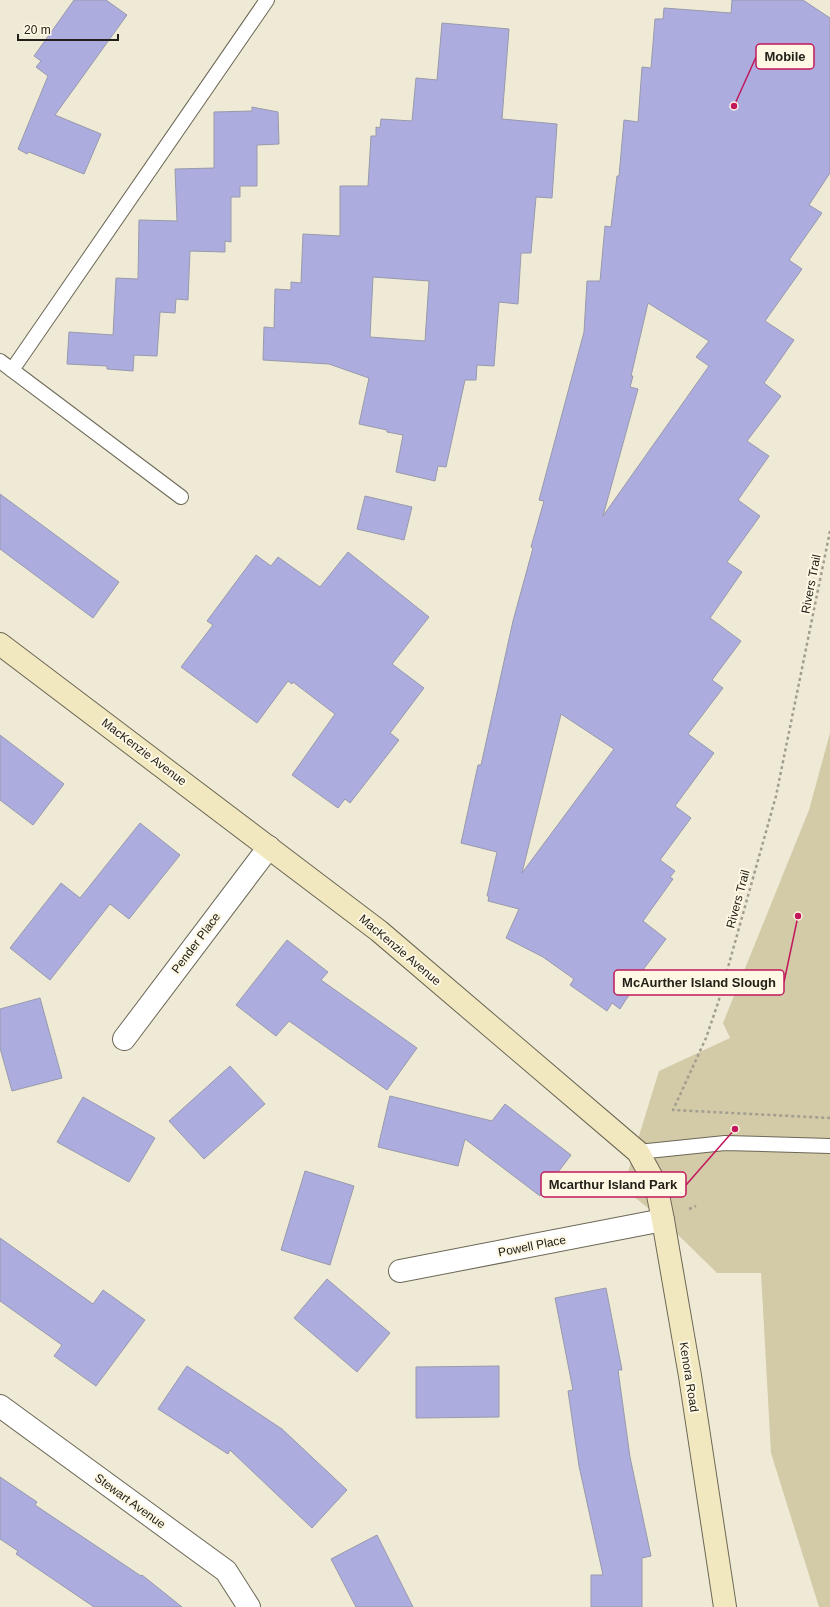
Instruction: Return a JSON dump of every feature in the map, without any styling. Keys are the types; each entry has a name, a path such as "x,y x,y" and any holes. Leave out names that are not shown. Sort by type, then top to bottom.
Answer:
{"street":[{"name":"MacKenzie Avenue","path":"0,644 379,931 638,1152"},
{"name":"Pender Place","path":"124,1039 268,847"},
{"name":"Kenora Road","path":"638,1152 656,1185 663,1220 690,1376 725,1607"},
{"name":"Powell Place","path":"400,1271 663,1220"},
{"name":"Stewart Avenue","path":"0,1406 226,1571 249,1607"}],"lane":[{"path":"12,370 267,0"},
{"path":"0,361 181,497"},
{"path":"638,1152 725,1143 830,1146"}],"path":[{"name":"Rivers Trail","path":"830,531 776,796 720,996 706,1038 673,1110 830,1118"}],"shaded area":[{"path":"830,733 830,1607 819,1607 771,1453 761,1273 717,1273 663,1220 623,1188 659,1071 730,1038 723,1023 809,810"}],"building":[{"path":"74,0 106,0 127,15 55,115 101,134 84,174 29,152 27,154 18,149 48,76 36,67 41,61 34,56"},
{"path":"732,0 803,0 830,18 830,173 809,205 822,213 789,260 802,269 765,321 794,340 764,383 781,396 747,441 769,456 738,500 760,516 727,562 742,572 710,618 741,641 712,680 723,688 688,734 714,753 675,806 691,818 660,860 675,871 670,877 673,879 643,921 666,939 634,982 636,984 620,1009 612,1003 607,1011 570,985 574,979 543,957 506,938 519,909 488,901 489,896 487,896 497,852 461,843 478,765 481,765 513,621 544,501 539,500 584,332 587,281 600,281 605,226 611,227 617,176 619,176 624,120 638,122 642,67 651,68 655,19 663,19 664,8 731,13","holes":["648,303 709,341 696,357 709,366 603,516 638,389 630,387 633,376 631,376","561,714 614,749 522,873"]},
{"path":"442,23 509,29 502,119 557,124 552,198 536,197 531,253 521,253 518,304 499,302 494,366 477,365 476,380 465,380 446,467 438,466 435,481 396,472 403,435 359,424 369,378 329,364 263,360 264,327 274,328 275,289 291,290 291,282 301,283 303,234 340,236 340,186 368,186 371,136 376,136 376,127 380,128 381,119 412,121 416,78 437,80","holes":["373,277 429,281 425,341 370,337"]},
{"path":"252,107 278,112 279,144 257,145 257,186 240,186 240,197 231,197 231,242 225,241 225,252 190,251 188,300 176,299 175,313 160,312 157,356 134,355 133,371 107,369 107,366 67,364 69,332 113,335 116,278 138,279 139,220 177,221 175,169 214,168 214,112 252,111"},
{"path":"0,494 119,582 93,618 0,549"},
{"path":"365,496 412,507 404,540 357,529"},
{"path":"348,552 429,617 392,664 424,688 390,733 399,740 350,803 345,799 338,808 292,775 335,714 293,682 292,684 288,681 257,723 181,667 213,625 207,621 256,555 271,566 278,557 320,587"},
{"path":"0,735 64,784 33,825 0,800"},
{"path":"140,823 180,855 129,919 110,904 50,980 10,948 61,883 80,898"},
{"path":"287,940 328,972 321,980 417,1048 387,1090 289,1021 276,1036 236,1005"},
{"path":"40,998 62,1078 12,1091 0,1048 0,1009"},
{"path":"230,1066 265,1104 204,1159 169,1121"},
{"path":"390,1096 492,1121 505,1104 571,1155 540,1196 465,1139 458,1166 378,1147"},
{"path":"83,1097 155,1138 129,1182 57,1142"},
{"path":"305,1171 354,1186 330,1265 281,1250"},
{"path":"0,1238 93,1304 103,1290 145,1320 96,1386 54,1356 62,1345 0,1301"},
{"path":"327,1279 390,1333 357,1372 294,1318"},
{"path":"606,1288 622,1370 618,1370 630,1457 651,1556 642,1558 642,1607 591,1607 591,1575 603,1575 579,1466 568,1391 573,1390 555,1298"},
{"path":"187,1366 282,1429 347,1490 312,1528 230,1450 228,1454 158,1409"},
{"path":"499,1366 499,1417 416,1418 416,1367"},
{"path":"0,1477 37,1502 35,1505 141,1576 142,1575 182,1607 94,1607 16,1554 18,1551 0,1539"},
{"path":"377,1535 413,1607 356,1607 331,1559"}],"place":[{"name":"Mobile","path":"734,106"},
{"name":"McAurther Island Slough","path":"798,916"},
{"name":"Mcarthur Island Park","path":"735,1129"}]}
